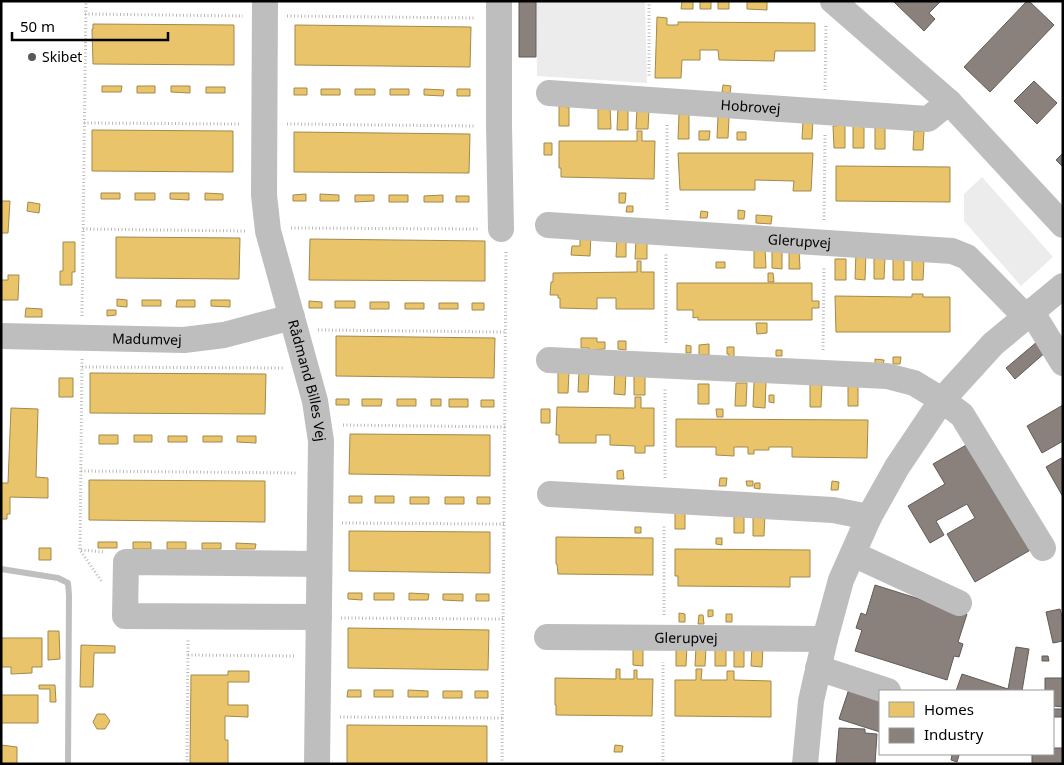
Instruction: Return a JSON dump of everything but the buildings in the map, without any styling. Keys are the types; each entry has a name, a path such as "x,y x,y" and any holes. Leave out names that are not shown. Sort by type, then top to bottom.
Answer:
{"street":[{"name":"Rådmand Billes Vej","path":"265,9 264,195 268,228 314,401 321,441 317,764"},
{"path":"499,10 501,230"},
{"path":"829,12 948,102 1063,225"},
{"name":"Hobrovej","path":"548,93 928,119 948,102"},
{"name":"Glerupvej","path":"548,225 952,251 967,257 1028,314 1063,363"},
{"path":"805,764 811,701 825,640 842,580 868,517 897,467 942,400 993,344 1063,286"},
{"name":"Madumvej","path":"1,336 184,340 293,324"},
{"path":"549,360 887,376 914,383 962,415 1042,548"},
{"path":"550,494 833,510 868,517"},
{"path":"853,554 959,603"},
{"path":"318,618 125,616 126,562 319,564"},
{"name":"Glerupvej","path":"546,637 825,640"},
{"path":"818,668 885,690"}],"path":[{"path":"86,1 80,550 105,587"},
{"path":"649,1 667,233 663,764"},
{"path":"86,14 265,9 499,10"},
{"path":"823,373 825,112 829,12"},
{"path":"84,123 499,126"},
{"path":"83,230 251,231 268,228 501,230 506,234 502,764"},
{"path":"293,324 505,332"},
{"path":"82,367 287,368 304,363"},
{"path":"318,425 504,427"},
{"path":"81,471 320,473"},
{"path":"320,523 504,524"},
{"path":"187,764 188,617"},
{"path":"318,618 503,619"},
{"path":"188,655 318,656"},
{"path":"317,717 502,718"}],"shaded area":[{"path":"536,1 645,1 647,83 537,76"},
{"path":"982,177 1053,257 1021,286 964,221 964,194"}],"waterway":[{"path":"1,569 58,578 68,583 68,764"}],"place":[{"name":"Skibet","path":"32,57"}]}
